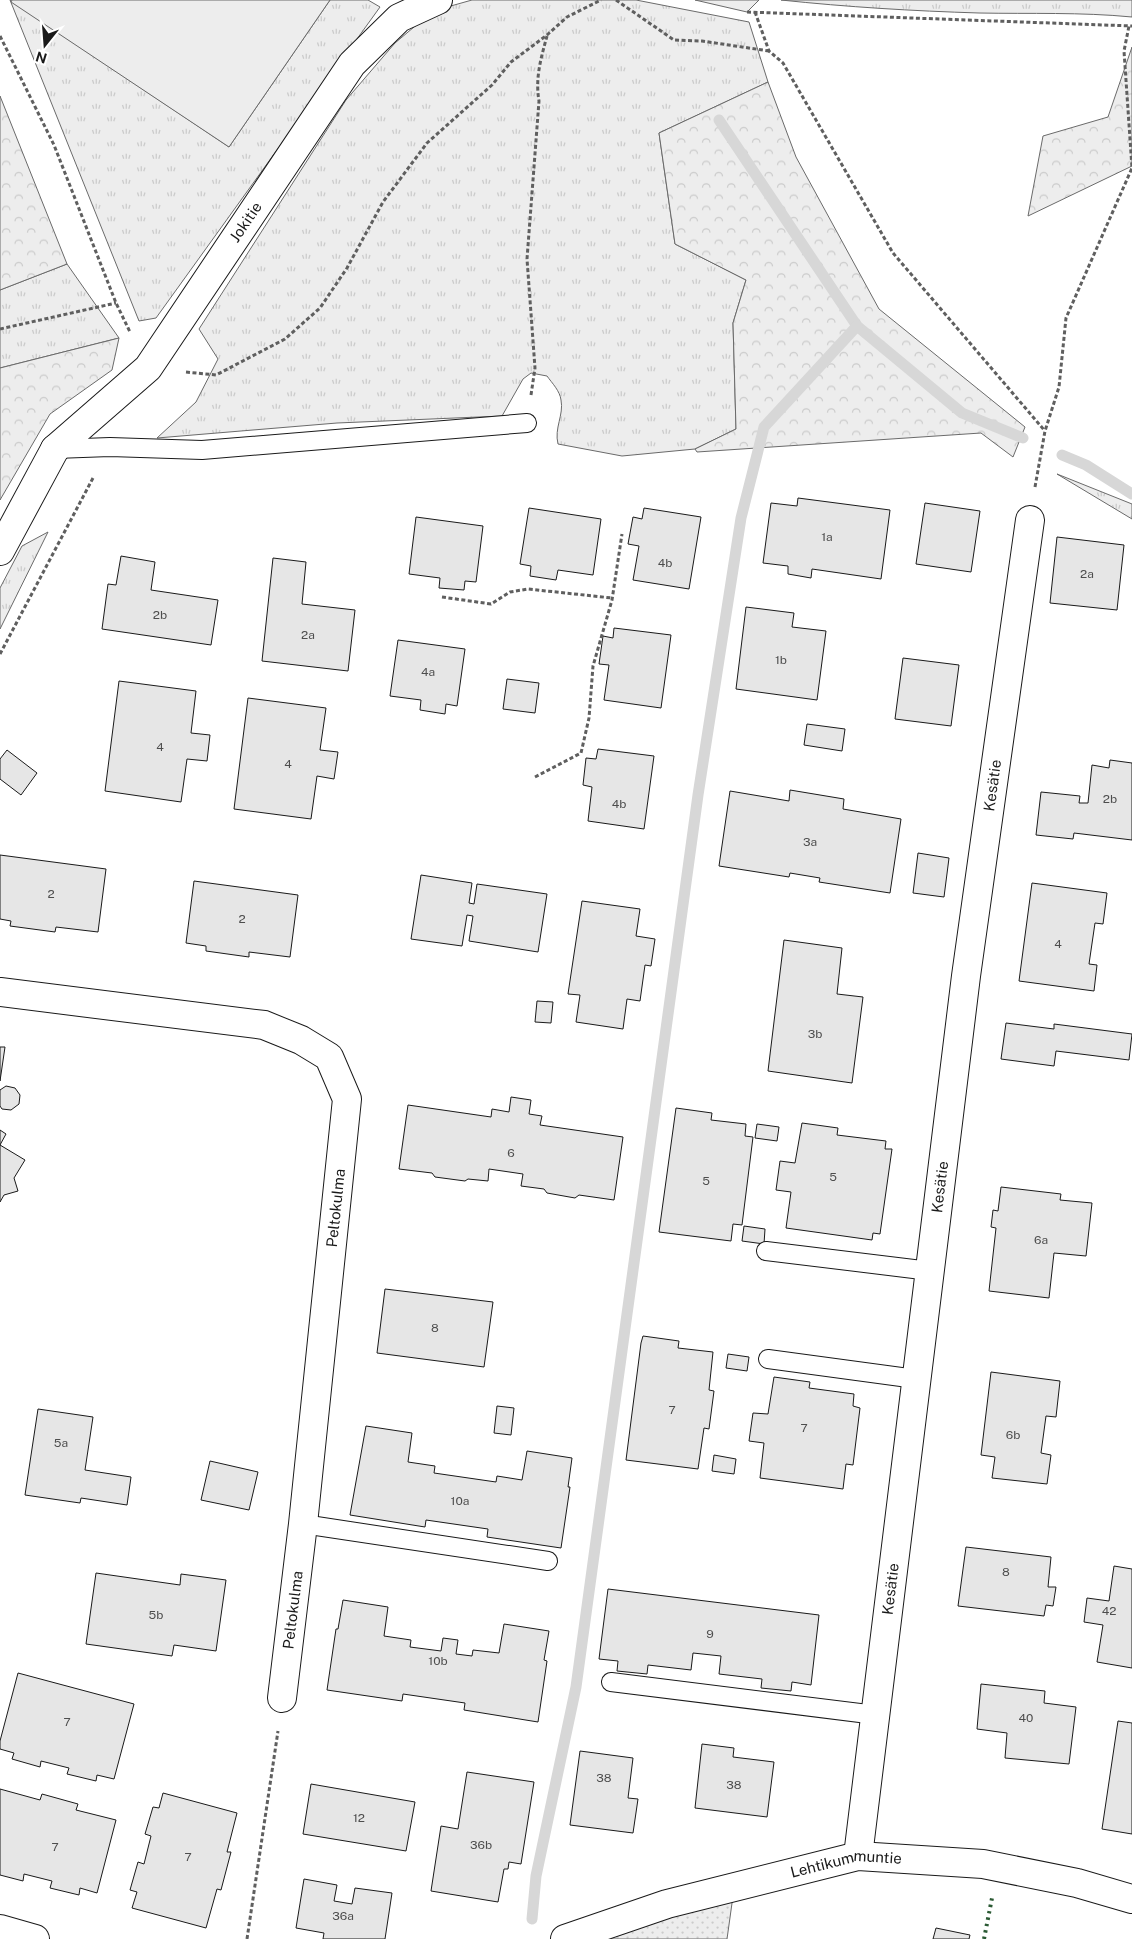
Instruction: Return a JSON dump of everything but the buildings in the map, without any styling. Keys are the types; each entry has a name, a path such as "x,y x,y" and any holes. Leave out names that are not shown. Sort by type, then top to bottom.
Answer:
{"street":[{"name":"Jokitie","path":"55,449 148,368 352,64 399,18 438,0"},
{"path":"0,551 55,449"},
{"name":"Kesätie","path":"858,1856 966,976 1030,520"},
{"name":"Peltokulma","path":"0,992 264,1025 300,1040 329,1057 347,1099 303,1524 282,1698"},
{"name":"Lehtikummuntie","path":"566,1939 667,1904 858,1856 983,1864 1077,1883 1132,1899"},
{"path":"0,1929 36,1939"}],"lane":[{"path":"55,449 110,447 202,450 527,423"},
{"path":"766,1251 930,1271"},
{"path":"768,1358 916,1378"},
{"path":"303,1524 548,1561"},
{"path":"611,1682 876,1715"}],"path":[{"path":"0,36 54,145 116,303 148,368 216,375 284,339 320,308 347,268 383,202 427,143 492,85 511,62 547,35 567,17 601,0"},
{"path":"616,0 674,40 702,41 769,51"},
{"path":"747,12 1130,26 1124,51 1132,168 1066,318 1059,387 1045,431 1030,520"},
{"path":"756,12 769,51 783,63 892,254 1045,431"},
{"path":"527,423 535,368 527,259 539,101 537,90 538,68 547,35"},
{"path":"0,329 116,303"},
{"path":"0,654 110,447"},
{"path":"535,777 581,753 589,718 593,666 612,598 622,534"},
{"path":"442,597 491,604 510,592 528,589 612,598"},
{"path":"247,1939 282,1698"}],"green space":[{"path":"10,0 229,147 330,0 368,0 380,7 156,318 139,321"},
{"path":"472,0 636,0 749,22 768,82 659,133 675,244 746,280 733,323 736,429 695,449 622,456 558,444 557,432 562,406 559,393 547,376 531,373 523,379 502,416 337,423 157,438 196,402 218,359 199,329 346,100 395,43 433,11"},
{"path":"781,0 1132,0 1132,17 930,11 855,7"},
{"path":"1132,47 1132,166 1028,216 1043,136 1108,117"},
{"path":"768,82 796,157 879,309 1025,427 1013,457 981,433 697,452 695,449 736,429 733,323 746,280 675,244 659,133"},
{"path":"0,96 67,264 0,290"},
{"path":"67,264 119,338 0,368 0,290"},
{"path":"119,338 112,370 50,414 0,500 0,368"},
{"path":"1057,474 1132,504 1132,519"},
{"path":"48,532 0,629 0,588 22,546"},
{"path":"733,1896 727,1939 607,1939"}],"shaded area":[{"path":"12,0 330,0 229,147 11,2"},
{"path":"695,0 759,0 747,12"}],"waterway":[{"path":"719,120 857,326 962,413 1023,438"},
{"path":"532,1919 536,1876 576,1687 698,795 741,518 764,427 857,326"},
{"path":"1062,455 1086,465 1132,494"}],"hedge":[{"path":"984,1939 992,1898"}]}
